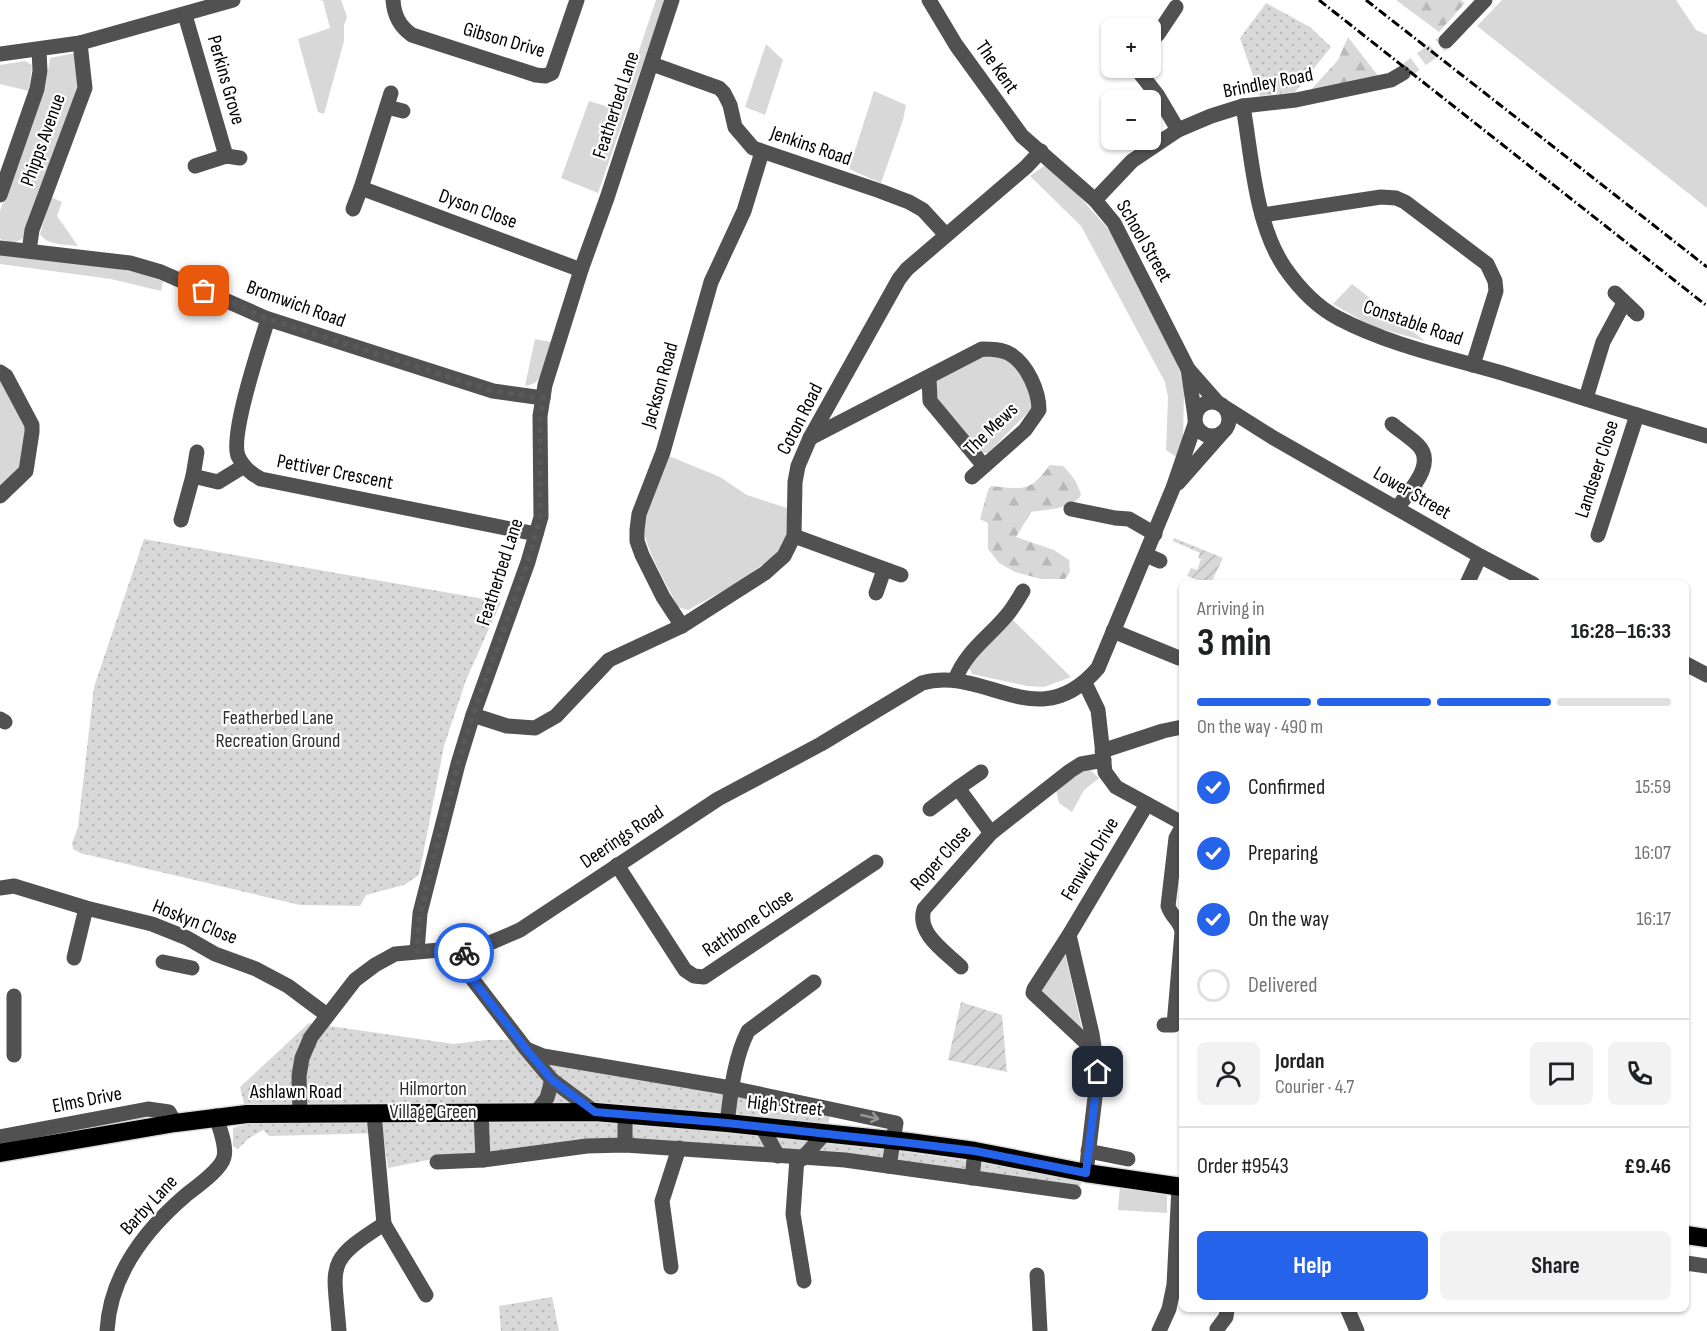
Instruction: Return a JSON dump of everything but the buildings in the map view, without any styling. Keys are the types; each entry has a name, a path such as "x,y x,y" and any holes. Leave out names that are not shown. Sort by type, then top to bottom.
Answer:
{"highway":[{"name":"Ashlawn Road","path":"0,1153 216,1116 595,1112"},
{"name":"High Street","path":"595,1112 825,1133 894,1132 1086,1173 1179,1187"},
{"path":"1689,1235 1707,1238"}],"street":[{"path":"0,54 80,43 233,0"},
{"name":"Gibson Drive","path":"393,0 398,22 412,35 545,76 552,72 578,0"},
{"name":"Featherbed Lane","path":"417,951 420,913 458,764 540,517 542,500 540,416 545,384 672,0"},
{"name":"The Kent","path":"929,0 993,99 1022,136 1041,151"},
{"path":"1446,41 1485,0"},
{"path":"1161,30 1176,7"},
{"name":"Perkins Grove","path":"185,15 233,157 195,166"},
{"name":"Phipps Avenue","path":"29,251 32,230 84,88 80,43"},
{"name":"Phipps Avenue","path":"0,195 37,89 40,71 39,50"},
{"name":"Jenkins Road","path":"652,64 719,88 730,105 735,127 753,148 880,190 909,202 923,210 946,235"},
{"name":"Brindley Road","path":"1095,200 1132,161 1178,130 1211,116 1243,106 1296,100 1391,80 1403,73"},
{"path":"1144,78 1158,96 1178,130"},
{"path":"353,209 389,100 403,111"},
{"name":"Constable Road","path":"1243,106 1262,214 1274,249 1285,268 1303,290 1337,318 1392,341 1707,436"},
{"name":"School Street","path":"1041,151 1095,200 1114,223 1188,369 1221,405"},
{"name":"Coton Road","path":"794,536 795,482 798,466 810,438 899,279 907,269 1026,167 1041,151"},
{"name":"Jackson Road","path":"682,626 663,597 642,555 636,530 639,514 663,452 711,282 744,211 762,152"},
{"name":"Dyson Close","path":"361,188 581,270"},
{"path":"1262,214 1381,196 1396,198 1404,202 1487,264 1496,282 1496,291 1473,365"},
{"name":"Bromwich Road","path":"0,248 130,263 161,272 268,319 493,391 543,398"},
{"path":"1586,398 1603,342 1620,298 1637,314"},
{"path":"193,476 218,482 244,466 238,455 239,424 268,319"},
{"name":"The Mews","path":"929,378 982,349 1009,353 1017,360 1036,388 1039,410 1025,430 972,477"},
{"name":"School Street","path":"1048,698 1067,694 1085,683 1098,668 1155,534 1195,421 1188,369"},
{"path":"0,372 6,376 32,425 28,467 0,496"},
{"path":"810,438 929,378 930,401"},
{"path":"899,392 910,393 930,401 984,466"},
{"path":"1202,404 1221,405 1228,413 1229,422 1223,432 1212,436 1198,429 1195,421 1202,404"},
{"name":"Lower Street","path":"1221,405 1272,437 1525,580"},
{"name":"Landseer Close","path":"1598,535 1637,415"},
{"path":"1392,424 1420,447 1425,456 1425,468 1398,507"},
{"name":"Lower Street","path":"1223,432 1243,428 1272,437"},
{"name":"School Street","path":"1173,488 1223,432"},
{"path":"182,520 197,452"},
{"name":"Pettiver Crescent","path":"244,466 251,474 261,479 536,534"},
{"path":"1071,509 1090,506 1129,519 1155,534"},
{"path":"473,715 507,726 535,728 556,716 609,660 682,626 765,573 784,556 794,536 901,575"},
{"path":"1146,555 1160,561"},
{"path":"1469,580 1480,556"},
{"path":"876,593 884,570"},
{"path":"955,680 964,659 1008,615 1023,591"},
{"path":"1113,631 1179,658"},
{"path":"1689,666 1707,675"},
{"name":"Deerings Road","path":"300,1115 299,1076 302,1058 311,1036 355,980 375,965 395,954 462,948 492,942 520,930 718,799 821,744 922,683 935,679 955,680 1032,699 1048,698"},
{"path":"1085,683 1098,710 1105,772 1116,787 1179,823"},
{"name":"Roper Close","path":"961,967 927,933 923,926 922,915 932,898 991,833 1081,764 1162,730 1179,727"},
{"name":"Roper Close","path":"930,809 981,772"},
{"name":"Roper Close","path":"958,788 991,833"},
{"name":"Fenwick Drive","path":"1096,1052 1034,993 1034,989 1147,804"},
{"path":"1179,832 1176,838 1168,906 1179,926"},
{"name":"Rathbone Close","path":"617,865 685,970 694,976 704,977 876,862"},
{"name":"Hoskyn Close","path":"0,888 14,886 86,908 152,924 187,938 215,954 256,969 288,986 327,1015"},
{"path":"73,958 86,908"},
{"path":"1069,935 1096,1052 1098,1072 1086,1173"},
{"path":"163,962 186,966 187,938"},
{"path":"462,948 470,976 526,1049 552,1080 595,1112"},
{"path":"1164,1025 1173,1025 1179,963"},
{"path":"727,1123 731,1088 743,1041 748,1031 814,982"},
{"path":"14,996 7,1026 14,1055"},
{"path":"526,1049 543,1056 731,1088 844,1111 894,1132 890,1166"},
{"path":"537,1111 547,1098 552,1080"},
{"name":"Elms Drive","path":"0,1137 148,1109 169,1112 175,1123"},
{"path":"482,1112 483,1160"},
{"path":"374,1114 384,1224 415,1263 426,1295"},
{"path":"625,1114 625,1145"},
{"name":"Barby Lane","path":"107,1331 114,1291 128,1259 145,1236 172,1207 216,1170 224,1160 223,1140 216,1116"},
{"path":"762,1127 778,1156"},
{"path":"804,1281 793,1214 799,1159 825,1133"},
{"path":"437,1162 483,1160 587,1146 625,1145 799,1159 845,1160 972,1178 1037,1182 1074,1192"},
{"path":"671,1267 662,1201 679,1148"},
{"path":"972,1178 975,1151"},
{"path":"1088,1151 1128,1159"},
{"path":"339,1331 334,1282 336,1267 341,1256 349,1248 384,1224"},
{"path":"1159,1331 1169,1309 1179,1244"},
{"path":"1689,1263 1707,1266"},
{"path":"1037,1275 1045,1290 1041,1331"},
{"path":"1349,1312 1357,1331"}],"green space":[{"path":"319,0 341,0 347,17 344,25 344,41 324,114 318,112 298,39 330,28 323,1"},
{"path":"656,0 665,0 598,193 561,178 589,101 619,110"},
{"path":"1396,0 1461,0 1465,3 1439,32"},
{"path":"1502,0 1676,0 1696,30 1707,35 1707,208 1477,26"},
{"path":"1266,3 1310,27 1331,47 1295,92 1260,96 1240,38"},
{"path":"1348,37 1379,77 1310,91 1338,60"},
{"path":"766,44 783,60 765,115 745,107"},
{"path":"75,53 81,86 24,238 13,243 0,239 0,211 46,83 50,58"},
{"path":"25,61 32,65 29,91 0,84 0,65"},
{"path":"874,91 906,105 881,183 849,169"},
{"path":"1044,166 1062,177 1110,231 1165,333 1180,371 1184,389 1183,441 1176,457 1166,450 1168,397 1165,382 1081,226 1030,176"},
{"path":"51,197 62,202 57,216 78,246 52,243 40,234"},
{"path":"0,254 103,266 163,281 161,291 111,279 0,264"},
{"path":"1352,284 1425,341 1371,326 1333,304"},
{"path":"535,339 552,342 541,376 537,381 525,386"},
{"path":"985,352 1009,356 1031,387 1035,405 988,453 980,453 933,394 934,379"},
{"path":"0,376 28,427 23,465 0,489"},
{"path":"669,456 720,477 747,495 790,509 793,519 781,550 741,581 688,610 678,607 652,555 644,526 653,490"},
{"path":"1050,465 1063,466 1074,479 1081,495 1072,504 1031,512 1016,537 1054,550 1069,560 1070,572 1065,579 1041,579 1015,572 999,563 988,549 988,523 980,519 991,486 1019,488 1031,485"},
{"path":"1174,538 1223,558 1212,580 1198,580 1187,576 1191,568 1197,570 1201,559 1198,558 1200,553 1173,541"},
{"name":"Featherbed Lane Recreation Ground","path":"144,539 501,602 466,680 444,746 419,875 404,885 366,895 360,906 300,905 80,853 73,849 72,843 78,827 94,687"},
{"path":"1011,618 1071,677 1044,687 1027,686 972,674 969,667 970,661"},
{"path":"1083,770 1090,770 1099,778 1084,790 1072,812 1059,803 1056,790"},
{"path":"1064,948 1082,1029 1044,998 1040,988"},
{"path":"961,1002 1002,1015 1007,1072 948,1060"},
{"name":"Hilmorton Village Green","path":"309,1023 454,1044 509,1040 532,1061 831,1111 825,1141 1083,1177 1079,1190 743,1148 475,1155 428,1160 388,1168 383,1133 269,1136 263,1130 249,1138 238,1149 233,1146 233,1128 249,1123 240,1087"},
{"path":"1120,1184 1160,1190 1167,1196 1167,1213 1118,1210"},
{"path":"552,1297 559,1331 501,1331 499,1306"}],"tunnel":[{"path":"1403,73 1446,41"}],"railway":[{"path":"1319,0 1707,306"},
{"path":"1366,0 1707,267"}],"way so far":[{"path":"204,291 268,319 493,391 543,398 540,416 542,500 536,534 458,764 420,913 417,951 462,948 464,953"}],"route":[{"path":"464,953 470,976 526,1049 552,1080 595,1112 825,1133 975,1151 1086,1173 1098,1072"}]}
